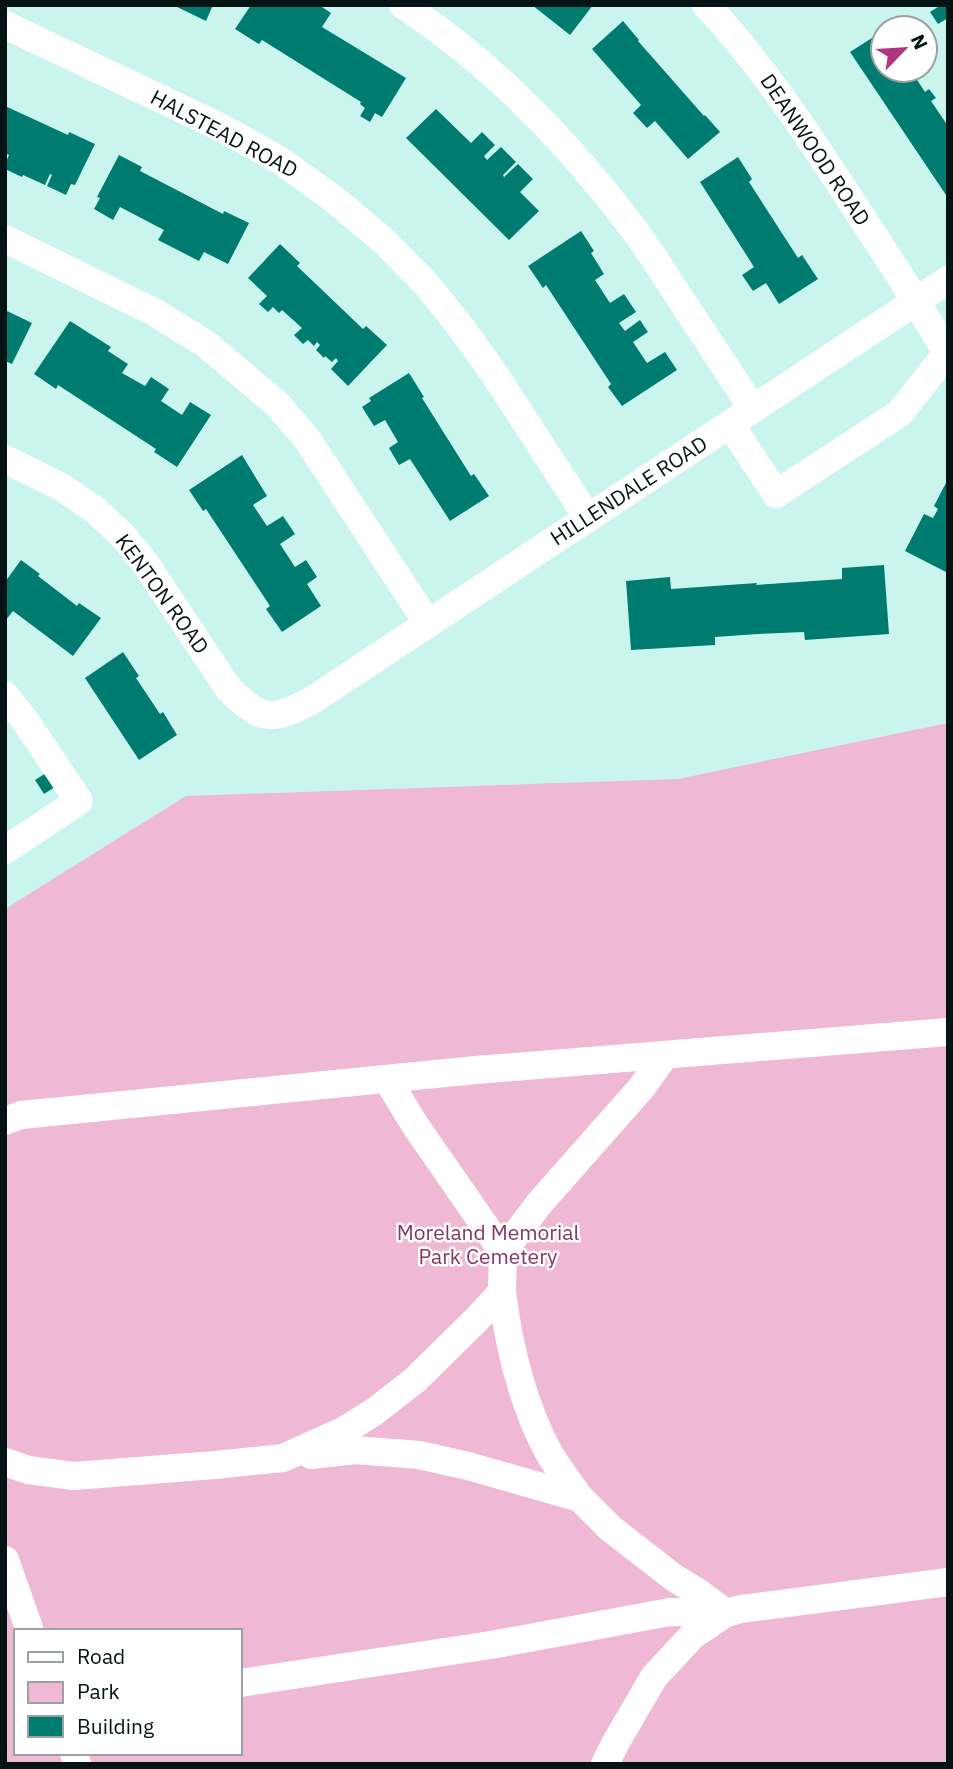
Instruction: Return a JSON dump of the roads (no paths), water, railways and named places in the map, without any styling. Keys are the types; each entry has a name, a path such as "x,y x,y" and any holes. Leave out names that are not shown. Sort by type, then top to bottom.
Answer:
{"street":[{"path":"403,5 432,24 489,70 533,111 588,171 634,229 742,416"},
{"name":"DEANWOOD ROAD","path":"706,5 764,74 804,130 917,301 947,353 900,414 776,494 742,416"},
{"name":"HALSTEAD ROAD","path":"5,25 222,128 281,161 335,200 386,242 460,326 588,518"},
{"path":"5,239 154,312 206,344 278,405 307,439 428,624"},
{"name":"HILLENDALE ROAD","path":"311,701 948,280"},
{"name":"KENTON ROAD","path":"5,459 63,488 95,510 122,535 145,563 228,688 244,704 258,714 276,715 311,701"},
{"path":"5,695 79,801 5,850"},
{"path":"5,1121 21,1115 476,1070 948,1032"},
{"path":"665,1055 642,1087 538,1205 503,1252 502,1292 506,1326 517,1374 532,1415 550,1454 580,1498 610,1528 726,1614"},
{"path":"387,1079 415,1125 503,1252"},
{"path":"284,1458 345,1430 415,1381 502,1292"},
{"path":"5,1462 28,1470 74,1476 355,1450 419,1455 580,1498"},
{"path":"5,1560 29,1629"},
{"path":"606,1764 654,1677 692,1636 726,1614 741,1609 948,1582"},
{"path":"242,1683 491,1645 670,1612 726,1614"}],"park label":[{"name":"Moreland Memorial Park Cemetery","path":"488,1245"}]}
